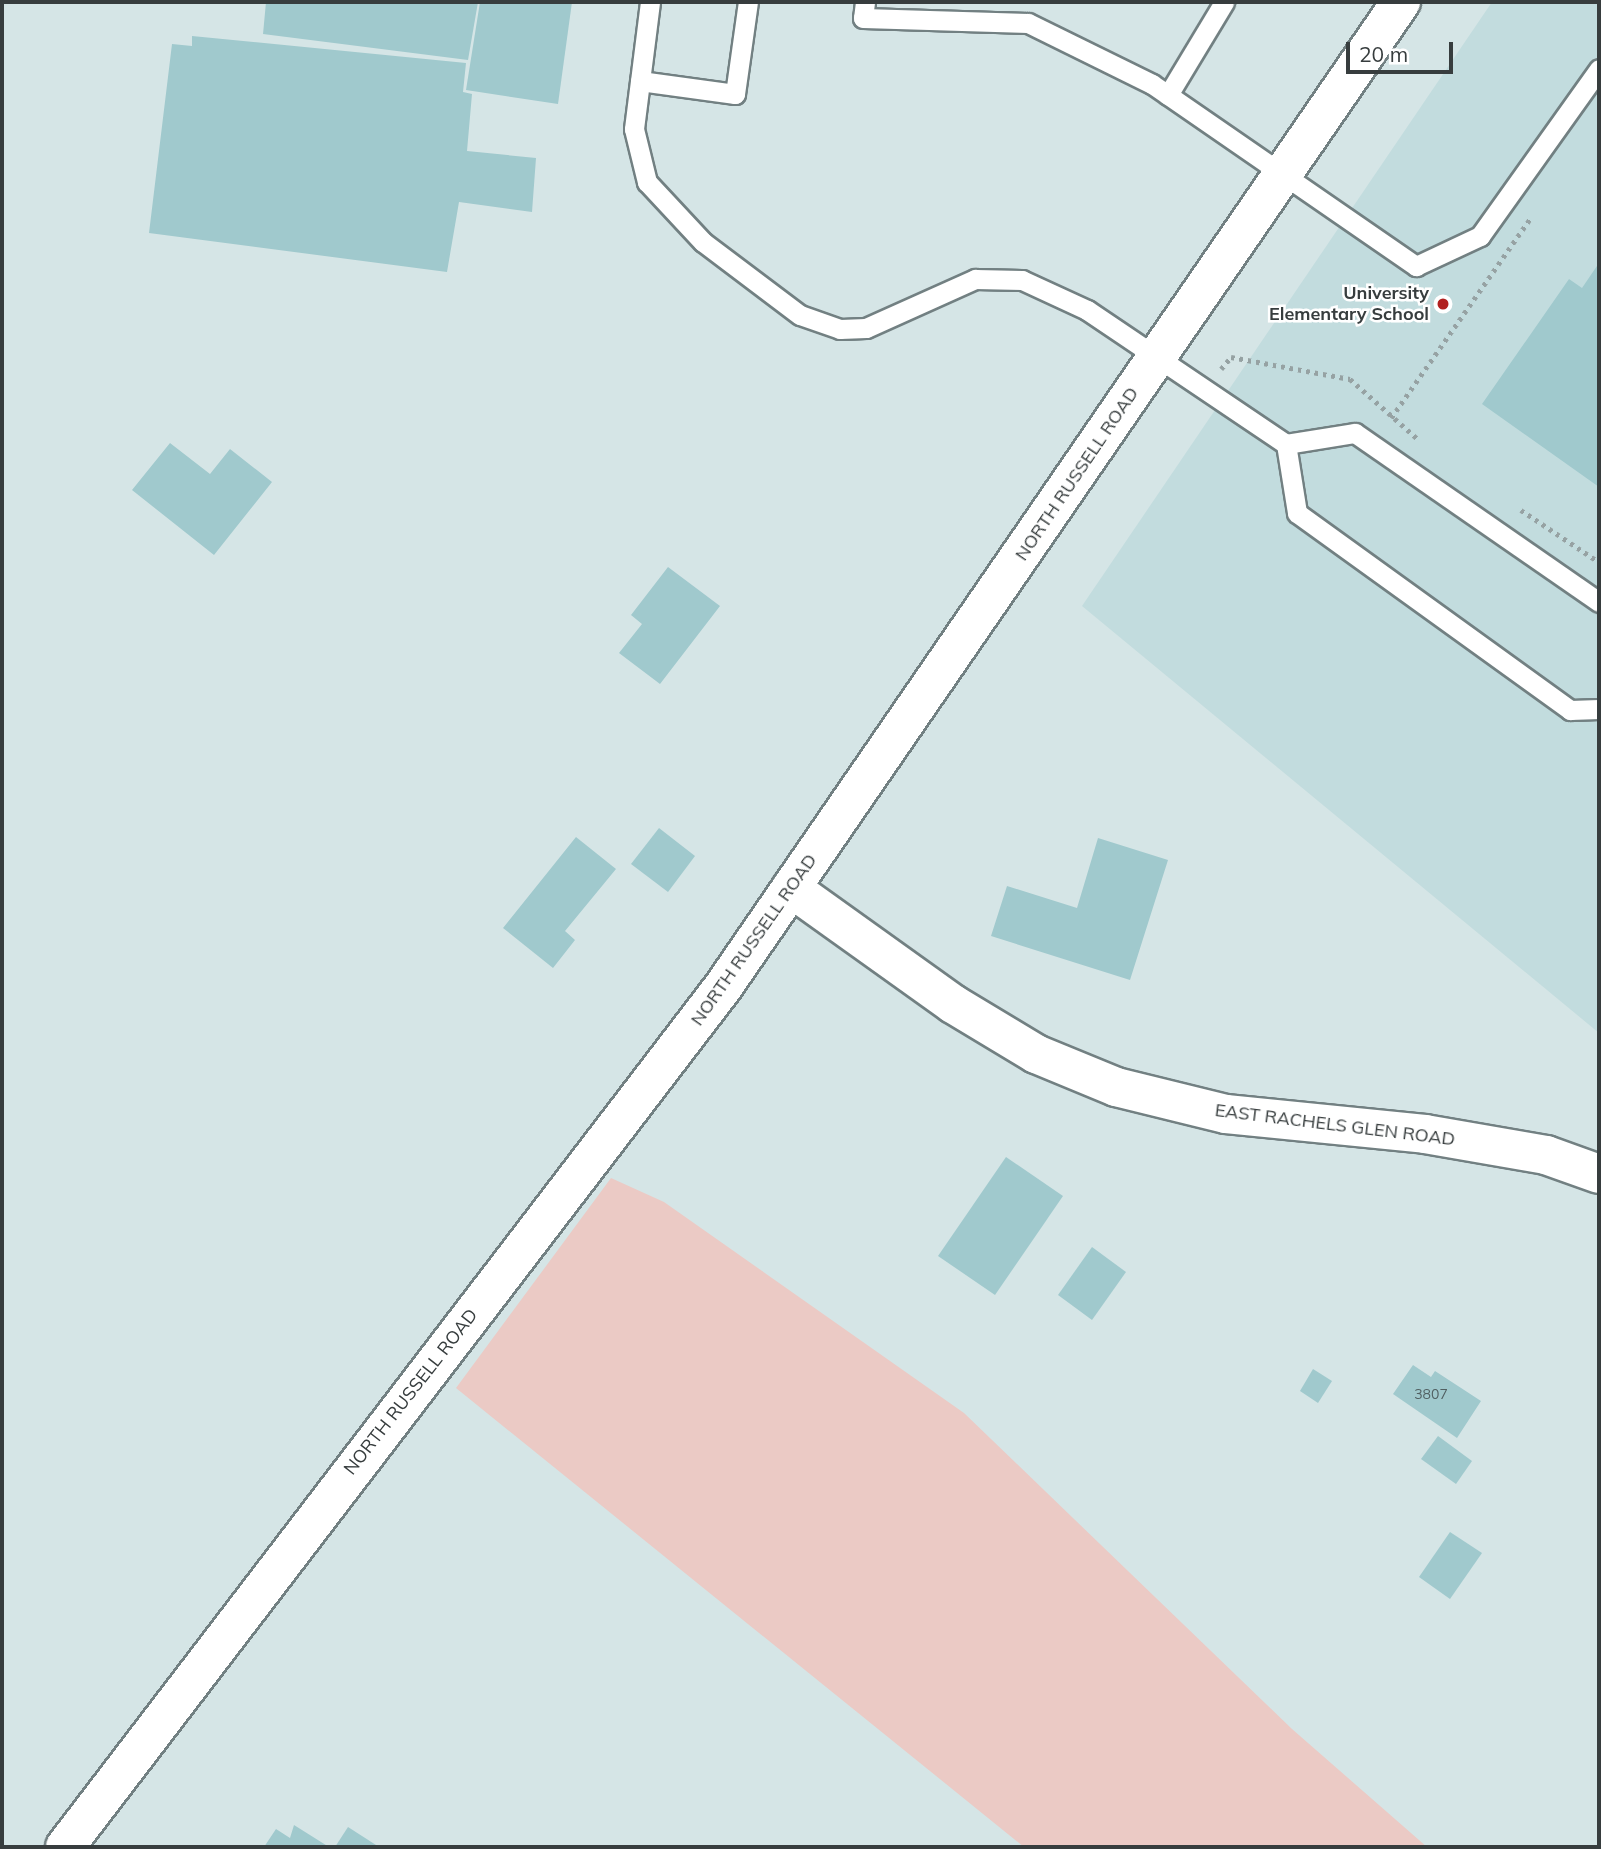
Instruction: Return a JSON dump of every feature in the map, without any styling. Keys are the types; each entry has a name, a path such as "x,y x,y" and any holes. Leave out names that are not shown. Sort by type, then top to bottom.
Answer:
{"street":[{"name":"NORTH RUSSELL ROAD","path":"65,1847 723,987 1401,2"},
{"name":"EAST RACHELS GLEN ROAD","path":"791,888 953,1004 1036,1054 1116,1087 1226,1114 1425,1134 1533,1153 1599,1174"}],"lane":[{"path":"650,2 634,129 647,182 703,242 800,315 840,329 866,328 975,279 1009,277 1087,310 1158,355 1286,444 1354,433 1599,602"},
{"path":"640,81 735,94 748,2"},
{"path":"865,2 863,18 1028,23 1168,95 1416,266 1480,236 1599,69"},
{"path":"1168,95 1224,2"},
{"path":"1286,444 1297,513 1570,710 1599,709"}],"path":[{"path":"1391,418 1536,211"}],"shaded area":[{"name":"University Elementary School","path":"1492,2 1599,2 1599,1033 1082,606"},
{"path":"611,1178 664,1202 964,1413 1292,1729 1427,1847 1024,1847 456,1388"}],"building":[{"path":"266,2 478,2 468,60 263,34"},
{"path":"480,2 572,2 558,104 466,90"},
{"path":"192,36 466,63 463,92 472,94 467,151 536,158 532,212 459,202 447,272 149,233 172,44 192,46"},
{"path":"1599,263 1599,487 1482,404 1569,279 1582,288"},
{"path":"170,443 210,474 230,449 272,482 214,555 132,490"},
{"path":"668,567 720,606 660,684 619,653 642,624 631,615"},
{"path":"659,828 695,856 668,892 631,864"},
{"path":"576,837 616,869 565,931 575,940 553,968 503,928"},
{"path":"1098,838 1168,860 1130,980 991,936 1007,886 1077,908"},
{"path":"1006,1157 1063,1196 995,1295 938,1256"},
{"path":"1092,1247 1126,1272 1092,1320 1058,1295"},
{"path":"1413,1365 1431,1377 1435,1371 1481,1401 1457,1438 1393,1394"},
{"path":"1313,1369 1332,1381 1318,1403 1300,1391"},
{"path":"1438,1436 1472,1461 1456,1484 1421,1459"},
{"path":"1450,1532 1482,1553 1450,1599 1419,1577"},
{"path":"294,1825 329,1847 264,1847 276,1829 290,1838"},
{"path":"348,1827 376,1845 375,1847 335,1847"}],"place":[{"name":"University Elementary School","path":"1443,304"}]}
